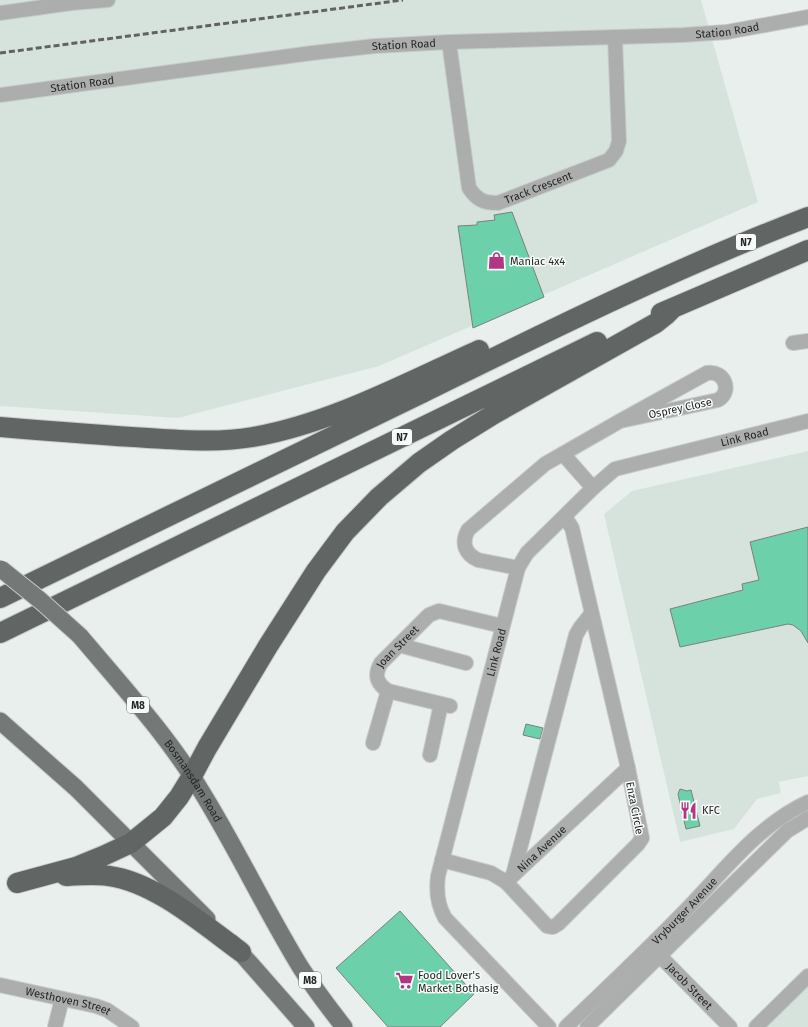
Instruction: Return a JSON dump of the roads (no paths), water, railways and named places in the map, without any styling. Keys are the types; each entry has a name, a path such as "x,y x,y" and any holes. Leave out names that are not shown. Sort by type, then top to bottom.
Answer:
{"highway":[{"name":"N7","path":"0,598 522,344 685,268 766,233 808,217"},
{"name":"N7","path":"0,633 558,360 672,308 808,250"},
{"path":"0,427 186,440 229,440 274,433 319,420 362,403 664,268 685,268"},
{"path":"8,884 76,867 103,856 131,843 163,817 179,797 268,646 316,571 345,532 379,497 419,463 452,440 494,414 656,323 672,308"},
{"path":"8,884 66,876 93,875 110,876 127,880 140,884 185,911 241,952"}],"main road":[{"name":"Bosmansdam Road","path":"0,569 80,636 158,730 192,776 220,822 302,968 344,1027"},
{"path":"0,721 76,788 241,952 306,1027"}],"street":[{"path":"0,13 73,2 108,0"},
{"name":"Station Road","path":"0,95 312,53 375,46 449,42 683,35 727,32 808,17"},
{"name":"Track Crescent","path":"449,42 469,188 479,199 487,203 498,203 609,160 616,151 619,141 615,38"},
{"path":"793,343 808,341"},
{"name":"Osprey Close","path":"518,568 478,560 473,557 466,549 464,542 464,536 468,530 545,464 620,421 707,374 713,372 719,374 724,380 726,392 723,397 718,400 620,421"},
{"name":"Link Road","path":"549,1027 445,918 439,905 436,892 442,860 518,568 527,553 610,473 620,468 808,421"},
{"path":"563,454 593,488"},
{"name":"Enza Circle","path":"509,879 547,926 553,927 558,924 641,841 641,832 628,768 572,528 565,518"},
{"name":"Joan Street","path":"388,691 380,685 377,676 377,671 381,663 429,615 439,611 502,626"},
{"path":"442,860 509,879 576,635 591,614"},
{"path":"399,645 466,663"},
{"path":"372,743 388,691 446,705 430,755"},
{"name":"Nina Avenue","path":"509,879 628,768"},
{"name":"Vryburger Avenue","path":"587,1027 655,950 681,915 742,850 768,827 787,813 808,802"},
{"name":"Vryburger Avenue","path":"566,1027 655,950 787,831 808,818"},
{"name":"Jacob Street","path":"655,950 730,1027"},
{"path":"756,1027 808,976"},
{"name":"Westhoven Street","path":"0,985 107,1010 132,1027"},
{"path":"55,1027 62,999"}],"railway":[{"path":"0,53 403,0"}],"place":[{"name":"Maniac 4x4","path":"497,261"},
{"name":"KFC","path":"689,810"},
{"name":"Food Lover's Market Bothasig","path":"405,981"}]}
